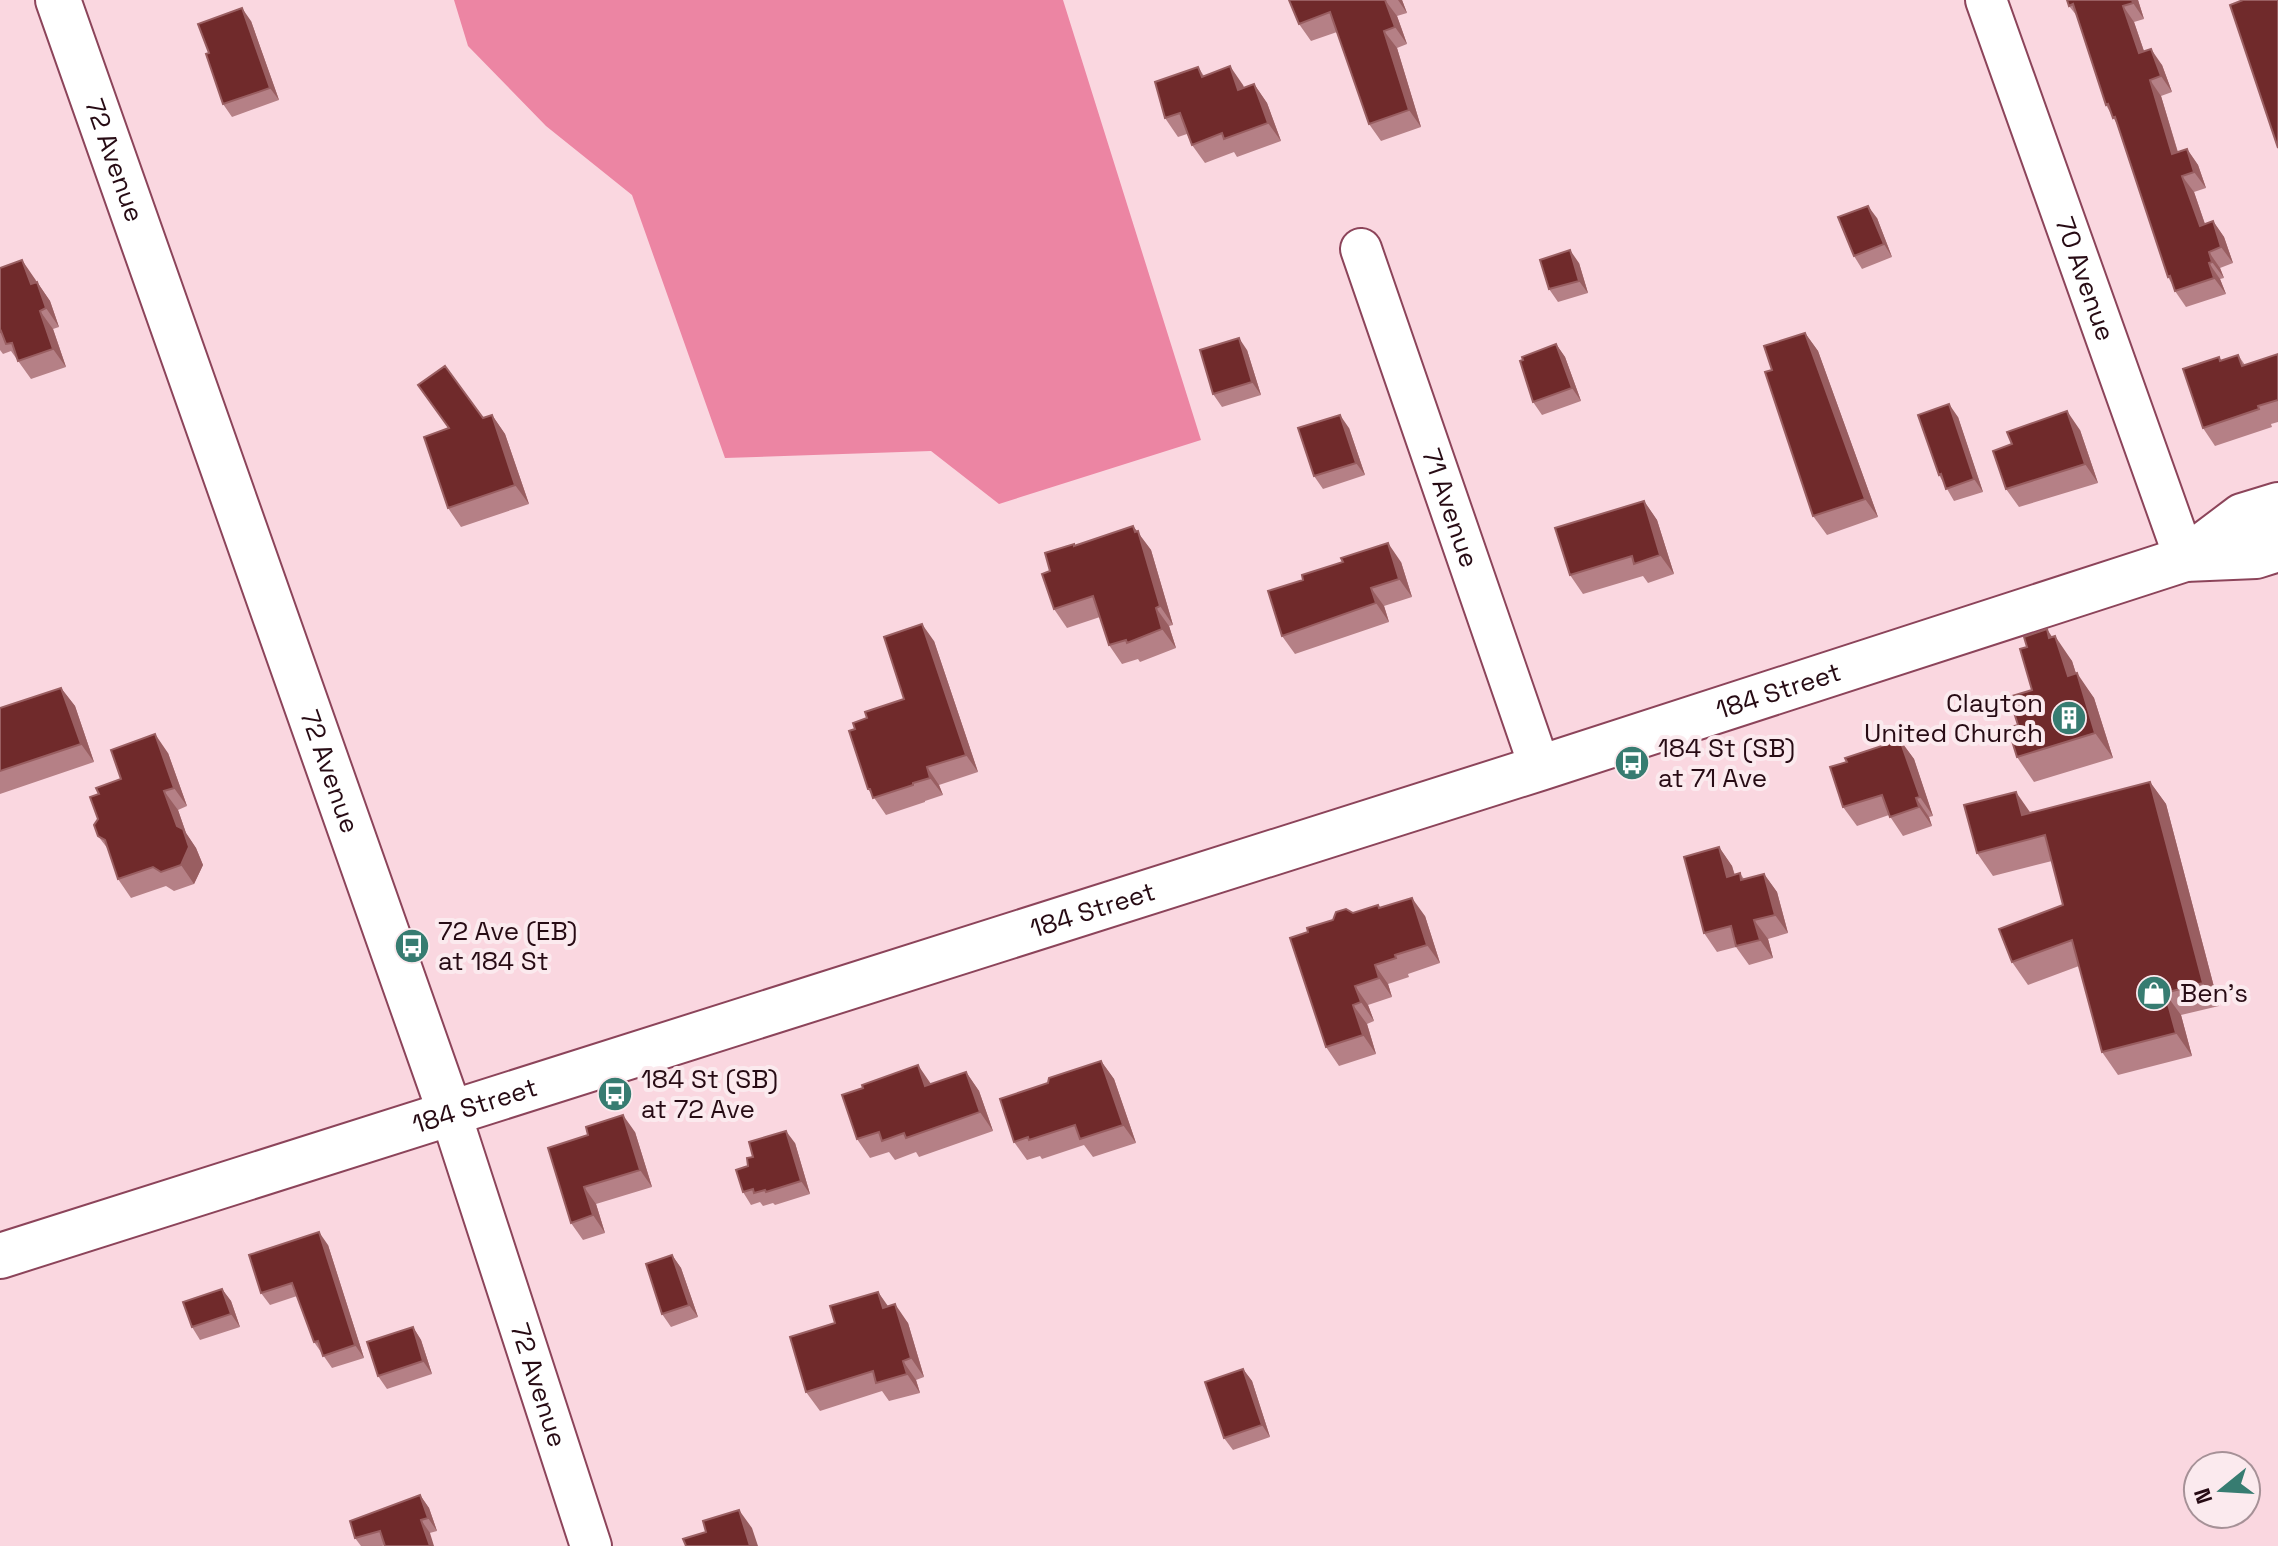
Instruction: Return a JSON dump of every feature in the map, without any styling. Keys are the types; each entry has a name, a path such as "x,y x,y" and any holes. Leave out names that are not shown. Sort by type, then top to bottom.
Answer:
{"main road":[{"name":"72 Avenue","path":"58,0 451,1115"},
{"name":"184 Street","path":"2185,559 2242,516 2278,505"},
{"name":"184 Street","path":"0,1256 1540,768 2185,559 2256,556 2278,549"}],"street":[{"name":"70 Avenue","path":"1986,0 2185,559"},
{"name":"71 Avenue","path":"1361,249 1540,768"},
{"name":"72 Avenue","path":"451,1115 591,1546"}],"shaded area":[{"path":"454,0 1063,0 1201,440 999,504 931,451 725,458 632,195 546,126 468,46"}],"building":[{"path":"1289,0 1385,0 1395,27 1384,31 1409,110 1369,124 1330,12 1299,24"},
{"path":"2067,0 2132,0 2133,3 2123,6 2139,53 2151,49 2161,76 2150,80 2172,154 2187,149 2194,172 2182,176 2200,226 2213,221 2221,247 2209,252 2214,278 2175,291 2115,117 2106,105 2073,4 2069,6"},
{"path":"2243,0 2278,0 2278,148 2230,5"},
{"path":"242,8 270,88 223,104 198,24"},
{"path":"1230,66 1238,90 1254,84 1268,123 1224,139 1222,133 1192,145 1180,113 1165,118 1155,82 1198,67 1202,77"},
{"path":"1868,206 1884,244 1854,256 1838,217"},
{"path":"1570,250 1579,281 1549,289 1540,260"},
{"path":"22,260 31,284 37,282 46,308 40,311 53,349 18,361 12,343 6,344 0,332 0,268"},
{"path":"1805,333 1865,499 1813,516 1765,372 1772,370 1764,346"},
{"path":"1239,338 1252,382 1213,394 1200,350"},
{"path":"1556,344 1572,388 1533,402 1520,361 1522,357"},
{"path":"2278,354 2278,400 2203,428 2183,369 2219,357 2220,361 2238,355 2242,366"},
{"path":"445,366 483,418 492,415 515,485 448,508 424,437 449,428 418,385"},
{"path":"1949,404 1974,479 1946,489 1918,415"},
{"path":"2067,411 2085,464 2006,489 1993,451 2012,444 2007,432"},
{"path":"1340,415 1356,463 1314,476 1298,428"},
{"path":"1644,501 1660,555 1634,564 1632,556 1570,575 1555,528"},
{"path":"1133,526 1135,532 1138,531 1160,606 1156,608 1162,629 1127,643 1126,640 1109,645 1093,596 1054,609 1042,574 1050,571 1045,553"},
{"path":"1388,543 1399,579 1371,588 1376,603 1282,636 1268,591 1303,580 1302,575 1343,562 1341,558"},
{"path":"922,624 966,755 927,767 930,778 873,798 849,731 855,729 853,723 867,718 865,712 904,699 884,637"},
{"path":"2047,629 2049,638 2055,636 2068,676 2077,673 2095,733 2017,757 2008,728 2018,725 2009,697 2032,690 2020,649 2027,647 2024,637"},
{"path":"61,688 81,744 0,771 0,708"},
{"path":"155,734 174,788 164,791 189,847 181,865 161,872 153,867 118,879 105,840 98,836 94,825 98,819 90,797 99,794 96,788 121,779 111,750"},
{"path":"1900,740 1920,797 1916,798 1919,807 1890,817 1882,795 1843,807 1830,767 1847,762 1845,758"},
{"path":"2150,782 2203,983 2165,993 2176,1033 2102,1052 2072,940 2012,962 1999,929 2063,905 2045,835 1977,853 1964,805 2016,792 2022,815"},
{"path":"1719,847 1727,877 1740,873 1741,880 1764,874 1775,915 1754,920 1760,940 1736,946 1731,926 1704,933 1684,857"},
{"path":"1412,898 1427,945 1375,965 1379,978 1355,986 1361,1002 1353,1005 1363,1035 1326,1047 1290,938 1308,932 1307,928 1333,920 1336,912 1346,909 1353,913"},
{"path":"1101,1061 1123,1125 1080,1139 1075,1125 1014,1142 1000,1099 1048,1083 1049,1078"},
{"path":"918,1065 925,1086 966,1072 980,1112 906,1138 904,1133 882,1141 879,1132 857,1139 842,1095"},
{"path":"623,1115 640,1170 584,1187 593,1215 571,1223 548,1148 588,1135 586,1127"},
{"path":"786,1131 801,1181 766,1192 754,1193 753,1189 743,1192 736,1170 748,1166 747,1158 753,1157 749,1142"},
{"path":"319,1232 355,1345 323,1356 318,1341 314,1342 292,1283 261,1293 249,1255"},
{"path":"672,1255 689,1305 662,1314 646,1264"},
{"path":"222,1289 231,1314 192,1327 183,1302"},
{"path":"878,1292 883,1308 895,1304 911,1358 903,1361 907,1374 876,1383 873,1371 806,1392 790,1337 835,1323 830,1306"},
{"path":"413,1327 423,1361 378,1376 367,1342"},
{"path":"1243,1369 1262,1425 1224,1438 1205,1382"},
{"path":"420,1495 428,1518 421,1520 430,1546 385,1546 380,1531 355,1538 350,1521"},
{"path":"739,1510 750,1546 686,1546 683,1539 706,1532 703,1521"}],"place":[{"name":"Clayton United Church","path":"2069,718"},
{"name":"184 St (SB) at 71 Ave","path":"1632,763"},
{"name":"72 Ave (EB) at 184 St","path":"412,946"},
{"name":"Ben's","path":"2154,993"},
{"name":"184 St (SB) at 72 Ave","path":"615,1094"}]}
